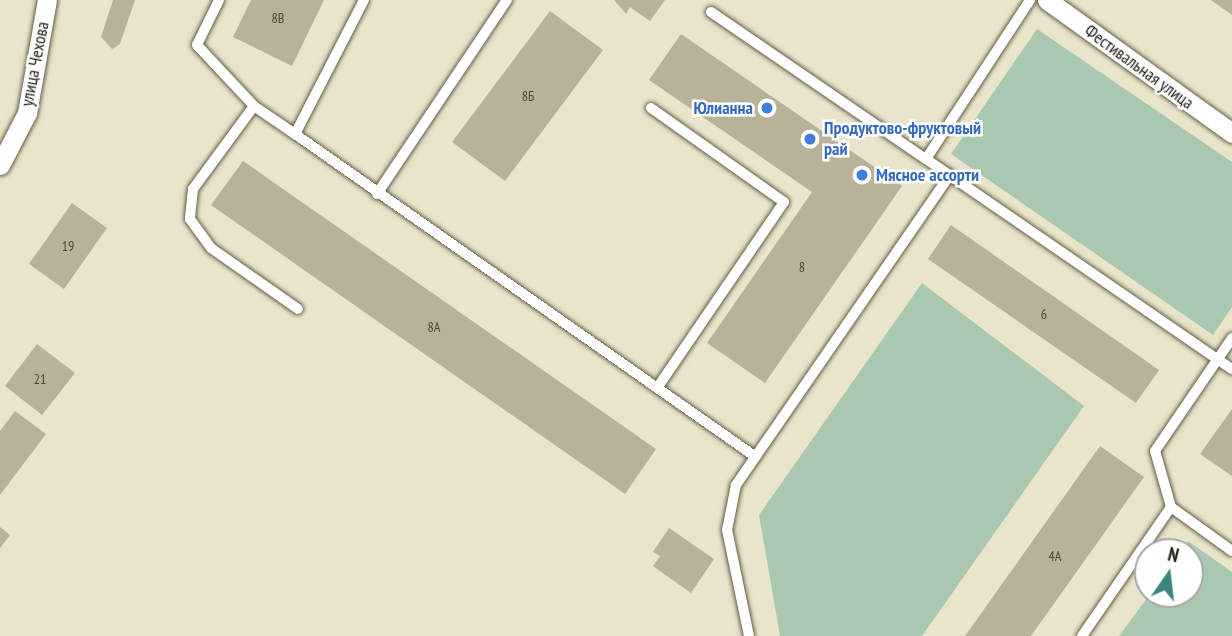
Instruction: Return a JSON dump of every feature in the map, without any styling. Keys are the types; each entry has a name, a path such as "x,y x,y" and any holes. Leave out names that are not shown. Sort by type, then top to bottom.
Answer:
{"street":[{"name":"улица Чехова","path":"0,165 27,113 47,0"},
{"name":"Фестивальная улица","path":"1046,0 1232,133"}],"lane":[{"path":"219,0 197,46 254,106 753,455"},
{"path":"295,134 364,0"},
{"path":"377,194 508,0"},
{"path":"926,159 1030,0"},
{"path":"711,12 1232,369"},
{"path":"254,106 193,189 190,219 211,248 298,309"},
{"path":"652,108 784,202 657,388"},
{"path":"748,636 727,530 728,508 753,455 950,175"},
{"path":"1232,338 1155,451 1171,507 1232,551"},
{"path":"1082,636 1171,507"}],"green space":[{"path":"1037,29 1232,162 1232,307 1213,335 951,154"},
{"path":"922,283 1084,406 922,636 780,636 759,515"},
{"path":"1204,552 1232,572 1232,636 1119,636 1140,608 1204,608"}],"building":[{"path":"113,0 135,0 120,44 112,49 101,37"},
{"path":"251,0 324,0 292,66 233,37"},
{"path":"614,0 665,0 650,21 630,7 626,14"},
{"path":"1211,0 1232,0 1232,15"},
{"path":"550,11 603,50 505,181 452,142"},
{"path":"681,34 902,186 765,383 707,343 812,192 649,80"},
{"path":"243,161 656,449 625,494 211,205"},
{"path":"72,203 107,228 64,289 29,264"},
{"path":"951,225 1159,370 1136,403 928,259"},
{"path":"37,344 75,373 42,415 5,386"},
{"path":"1232,409 1232,476 1200,454"},
{"path":"15,411 46,434 0,495 0,431"},
{"path":"1100,446 1144,477 1031,636 965,636"},
{"path":"0,527 10,535 0,548"},
{"path":"669,528 714,559 691,593 653,566 660,556 653,552"}],"place":[{"name":"Юлианна","path":"767,108"},
{"name":"Продуктово-фруктовый рай","path":"810,139"},
{"name":"Мясное ассорти","path":"862,175"}]}
